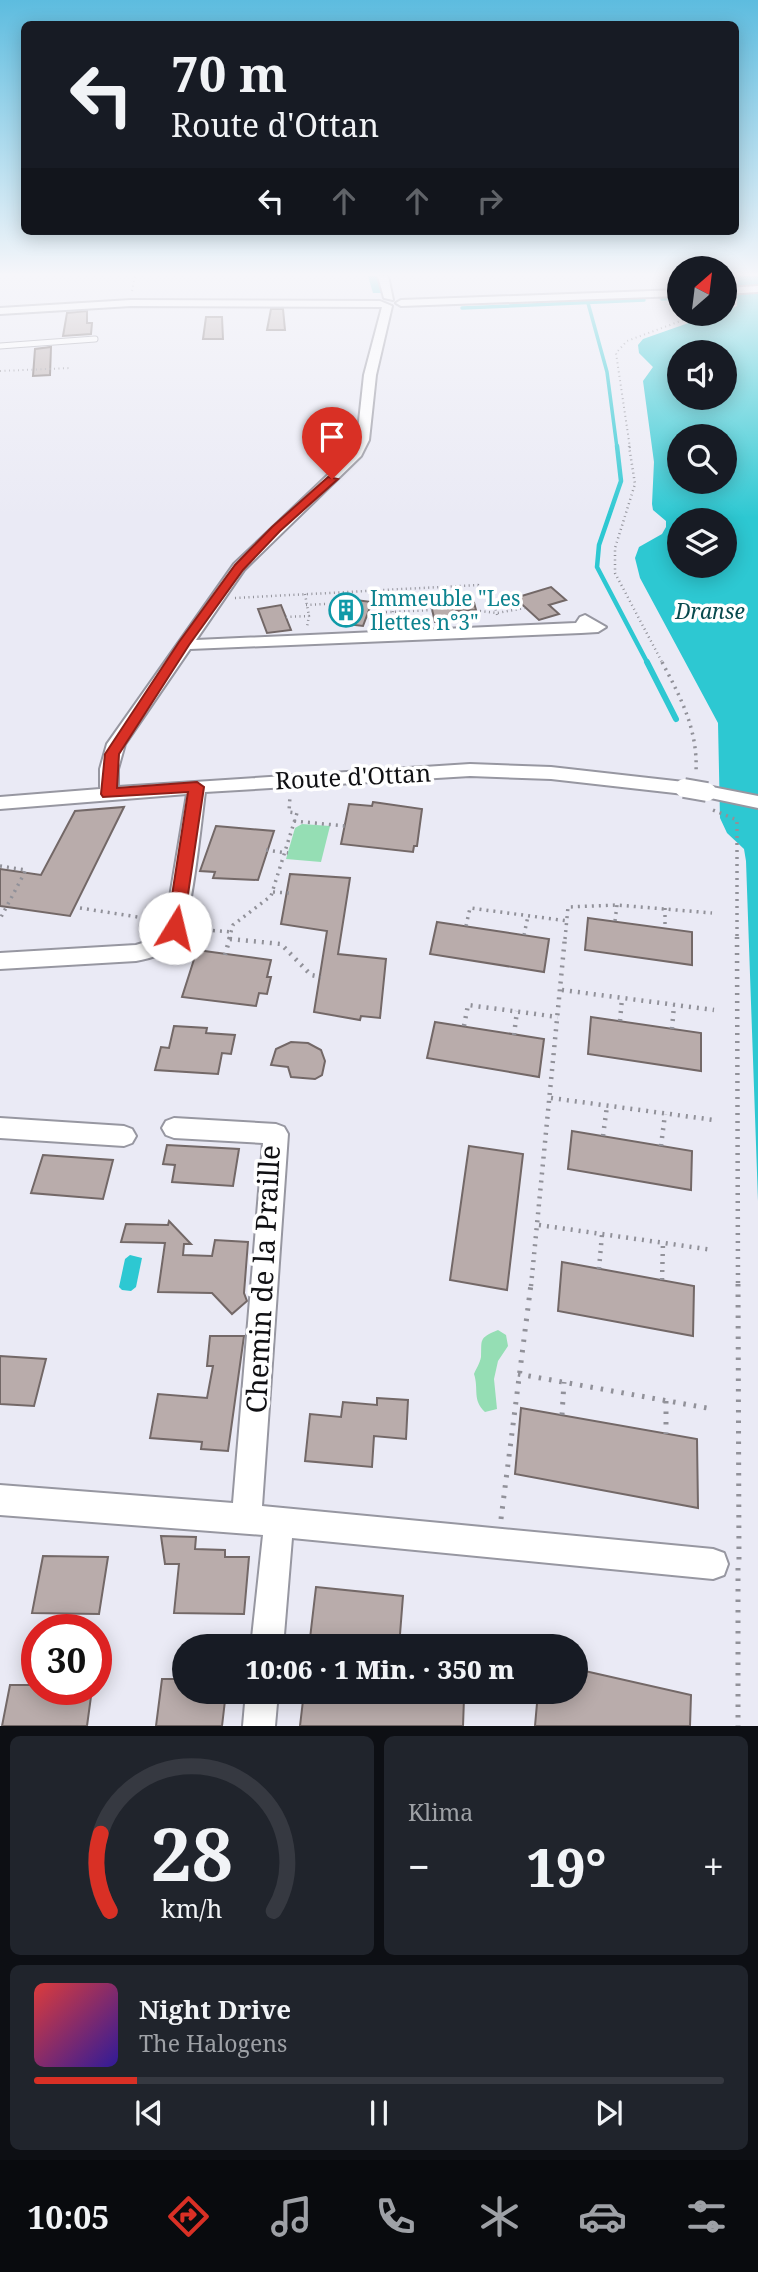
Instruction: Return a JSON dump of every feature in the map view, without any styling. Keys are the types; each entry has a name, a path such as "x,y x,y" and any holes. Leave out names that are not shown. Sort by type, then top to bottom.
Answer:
{"street":[{"path":"109,794 109,769 116,744 183,644 243,562 355,456 362,440 370,375 375,357"},
{"path":"183,644 216,645 590,628 599,622 589,615 562,618"},
{"path":"216,645 220,635 247,634"},
{"name":"Route d'Ottan","path":"0,803 197,787 470,770 575,775 758,802"},
{"path":"0,961 149,951 166,942 175,925 197,787"},
{"path":"0,1128 124,1136"},
{"name":"Chemin de la Praille","path":"174,1128 276,1134 246,1519"},
{"path":"0,1500 246,1519 726,1566"},
{"path":"268,1634 279,1523"},
{"path":"259,1726 261,1704"}],"path":[{"path":"617,357 635,484 613,560 620,584 688,712 697,753 697,791 737,820 726,1566 738,1726"},
{"path":"0,371 71,368"},
{"path":"223,599 478,585 493,600 497,613"},
{"path":"391,614 397,599 395,590"},
{"path":"305,594 309,616 307,632"},
{"path":"306,605 325,604"},
{"path":"480,611 497,613 525,608"},
{"path":"368,613 432,610"},
{"path":"286,617 309,616"},
{"path":"225,955 233,925 271,896 297,813 289,812 290,808"},
{"path":"294,821 299,825"},
{"path":"294,821 345,825"},
{"path":"266,850 286,852"},
{"path":"0,866 26,870 0,919"},
{"path":"273,891 289,893"},
{"path":"615,921 617,905"},
{"path":"497,1545 539,1225 568,906 617,905 712,913"},
{"path":"80,908 232,932"},
{"path":"466,926 470,908 568,921"},
{"path":"665,908 665,928"},
{"path":"524,936 528,916"},
{"path":"230,939 281,944 312,975 321,977"},
{"path":"562,990 714,1010"},
{"path":"620,1021 622,998"},
{"path":"464,1027 468,1005 558,1017"},
{"path":"671,1029 674,1005"},
{"path":"514,1035 517,1011"},
{"path":"551,1098 714,1121"},
{"path":"603,1136 607,1106"},
{"path":"662,1146 664,1114"},
{"path":"539,1225 713,1250"},
{"path":"599,1269 602,1234"},
{"path":"662,1280 663,1243"},
{"path":"518,1374 707,1408"},
{"path":"562,1415 564,1382"},
{"path":"666,1401 666,1434"}],"green space":[{"path":"302,824 330,826 321,862 286,859 295,828"},
{"path":"498,1330 506,1335 508,1346 498,1361 494,1379 497,1409 485,1412 477,1399 474,1374 480,1359 482,1340"}],"water":[{"name":"Dranse","path":"643,357 667,357 667,410 737,410 737,357 758,357 758,1201 746,861 744,849 727,833 720,818 718,723 640,578 635,558 639,547 662,534 666,527 666,521 653,510 652,504 654,462 643,381 653,367"},
{"path":"130,1255 142,1258 136,1287 131,1291 119,1287 125,1259"}],"building":[{"path":"34,357 51,357 50,375 33,376"},
{"path":"551,587 566,600 549,605 559,614 539,620 515,598"},
{"path":"472,595 476,610 456,611 459,621 435,622 429,597"},
{"path":"347,599 372,602 363,626 337,623"},
{"path":"281,605 291,630 267,633 258,609"},
{"path":"373,802 422,809 417,846 414,846 413,852 341,844 349,804 372,806"},
{"path":"124,807 70,916 0,906 0,869 41,875 75,811"},
{"path":"216,826 274,831 258,880 213,878 215,872 200,871"},
{"path":"290,874 350,878 338,954 386,959 380,1018 361,1016 360,1020 314,1012 327,931 281,924"},
{"path":"588,918 692,932 692,965 585,950"},
{"path":"437,922 549,939 544,972 430,954"},
{"path":"197,950 271,960 267,994 259,993 256,1006 182,997"},
{"path":"591,1017 701,1033 701,1071 588,1054"},
{"path":"435,1022 544,1039 539,1077 427,1058"},
{"path":"174,1026 207,1028 206,1033 235,1035 231,1054 222,1053 218,1074 155,1070 161,1047 169,1048"},
{"path":"291,1042 308,1043 321,1050 325,1061 322,1075 315,1079 291,1077 288,1067 271,1065 276,1049"},
{"path":"572,1131 692,1151 691,1190 568,1169"},
{"path":"167,1145 239,1149 233,1186 172,1182 175,1165 163,1164"},
{"path":"469,1146 523,1154 507,1290 450,1280"},
{"path":"43,1155 113,1160 103,1199 31,1193"},
{"path":"169,1221 191,1244 184,1244 183,1255 212,1256 215,1240 248,1242 244,1293 247,1301 232,1314 212,1293 158,1292 165,1243 121,1242 126,1224 168,1225"},
{"path":"562,1262 694,1286 693,1336 558,1311"},
{"path":"210,1336 244,1336 228,1451 201,1449 202,1442 150,1438 158,1394 207,1398 213,1366 207,1366"},
{"path":"0,1356 46,1359 34,1406 0,1404"},
{"path":"377,1398 408,1400 406,1439 374,1436 372,1467 305,1461 310,1414 341,1417 343,1402 377,1405"},
{"path":"521,1408 697,1439 698,1508 515,1474"},
{"path":"161,1536 196,1537 195,1549 225,1550 225,1557 249,1557 244,1614 174,1613 179,1564 165,1564"},
{"path":"43,1556 108,1557 99,1614 32,1613"},
{"path":"316,1587 403,1596 400,1634 311,1634"},
{"path":"588,1672 691,1695 690,1726 535,1726 537,1704 588,1704"},
{"path":"162,1679 172,1679 172,1704 225,1704 222,1726 156,1726"},
{"path":"10,1685 21,1685 21,1705 90,1705 87,1726 2,1726"},
{"path":"303,1704 464,1704 463,1726 300,1726"}],"waterway":[{"path":"603,357 617,448"},
{"path":"617,446 621,481 599,545 597,567 648,664"},
{"path":"647,662 676,719"}],"place":[{"name":"Immeuble \"Les Ilettes n°3\"","path":"346,610"}],"route":[{"path":"175,928 197,787 109,794 108,776 112,754 183,644 239,567 258,546 332,479"}]}
